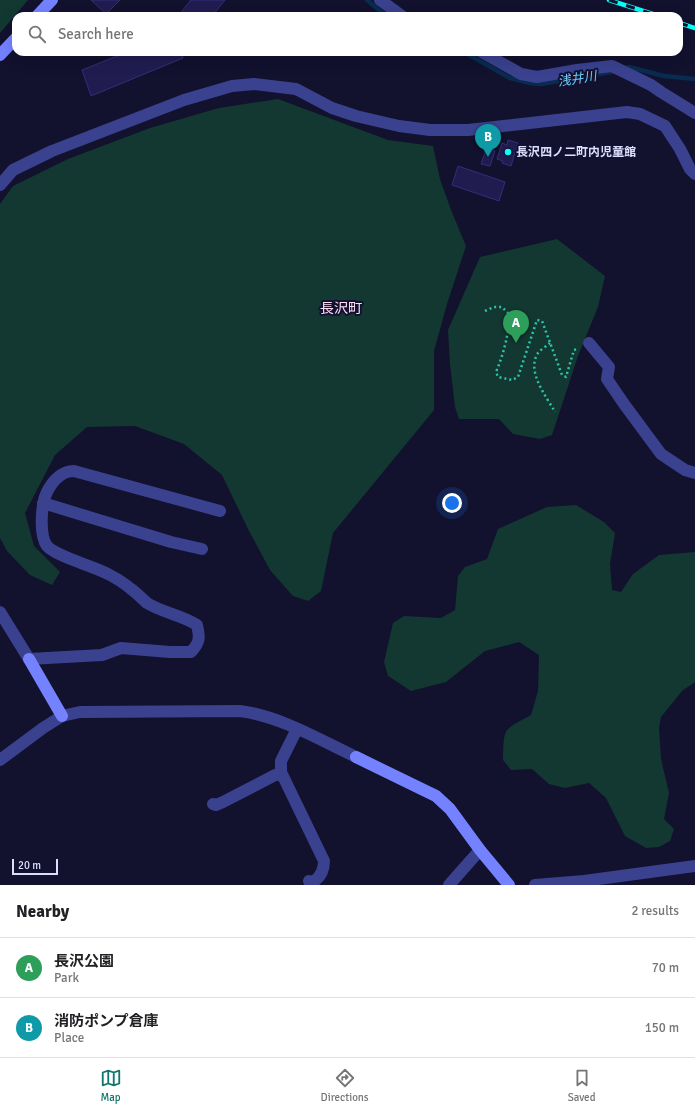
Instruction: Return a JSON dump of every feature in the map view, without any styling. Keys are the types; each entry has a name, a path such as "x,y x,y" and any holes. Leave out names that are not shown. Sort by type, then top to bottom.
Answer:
{"street":[{"path":"41,12 52,0"},
{"path":"380,0 396,12"},
{"path":"0,55 12,42"},
{"path":"489,56 521,74 537,77 612,66 628,75 652,85 695,113"},
{"path":"0,185 13,170 52,150 184,100 232,86 254,84 296,89 332,108 356,116 399,126 430,130 468,130 627,112 640,114 664,126 680,149 690,169 695,174"},
{"path":"589,343 609,367 608,379 624,404 661,454 686,470 695,473"},
{"path":"29,659 102,655 121,648 191,652 198,644 199,634 197,625 188,619 166,612 147,603 130,588 108,574 60,555 47,546 42,534 43,503 46,494 55,480 66,471 74,471 220,511"},
{"path":"43,503 171,542 202,549"},
{"path":"0,612 62,716"},
{"path":"0,760 43,728 62,716 80,712 240,711 254,713 296,729 436,796 450,810 509,885"},
{"path":"296,729 281,761 281,772 324,861 324,867 320,876 313,882 309,882"},
{"path":"213,804 216,805 223,802 281,772"},
{"path":"449,885 480,850"},
{"path":"535,885 584,881 695,866"}],"path":[{"path":"485,311 494,307 502,307 510,315 509,333 506,346 496,372 498,377 512,380 518,376 537,320 542,321 562,375 566,377 574,350 578,349"},
{"path":"550,343 538,353 533,366 534,374 554,412"}],"green space":[{"path":"0,0 28,0 18,12 12,12 12,19 0,33"},
{"path":"278,99 388,140 433,146 440,179 466,246 447,304 434,351 434,410 333,533 321,591 308,601 293,596 270,570 222,475 184,444 135,426 87,427 55,455 25,513 34,546 60,572 52,585 30,575 7,551 0,538 0,204 13,186 68,159 150,128 219,108"},
{"path":"557,239 605,276 598,307 578,356 552,435 540,439 513,434 499,419 459,419 455,407 448,330 480,257"},
{"path":"576,505 604,522 615,533 610,564 612,590 621,592 633,574 659,555 695,552 695,682 682,691 661,717 659,728 661,759 669,793 664,819 674,829 670,841 659,847 646,848 625,836 606,798 589,783 565,788 549,784 532,769 511,770 503,760 506,731 531,715 538,691 539,655 519,642 485,651 446,682 411,691 388,676 384,662 393,623 404,616 441,618 455,610 458,576 465,567 487,559 498,529 547,507"}],"building":[{"path":"91,0 120,0 108,12 104,12"},
{"path":"191,0 225,0 215,12 181,12"},
{"path":"117,56 182,56 183,58 91,96 82,70"},
{"name":"長沢四ノ二町内児童館","path":"508,140 518,143 511,166 502,163 503,161 497,159 502,143 507,145"},
{"path":"487,147 495,151 490,166 481,164"},
{"path":"458,166 505,182 499,201 452,185"}],"waterway":[{"name":"浅井川","path":"367,0 381,12"},
{"name":"浅井川","path":"471,56 510,78 530,83 542,84 616,71"},
{"name":"浅井川","path":"623,69 629,67 664,76 695,79"}],"railway":[{"path":"609,0 646,12"},
{"path":"683,24 695,28"}],"place":[{"name":"長沢四ノ二町内児童館","path":"508,152"},
{"name":"消防ポンプ倉庫","path":"488,157"},
{"name":"長沢公園","path":"516,343"}],"district":[{"name":"長沢町","path":"341,308"}]}
